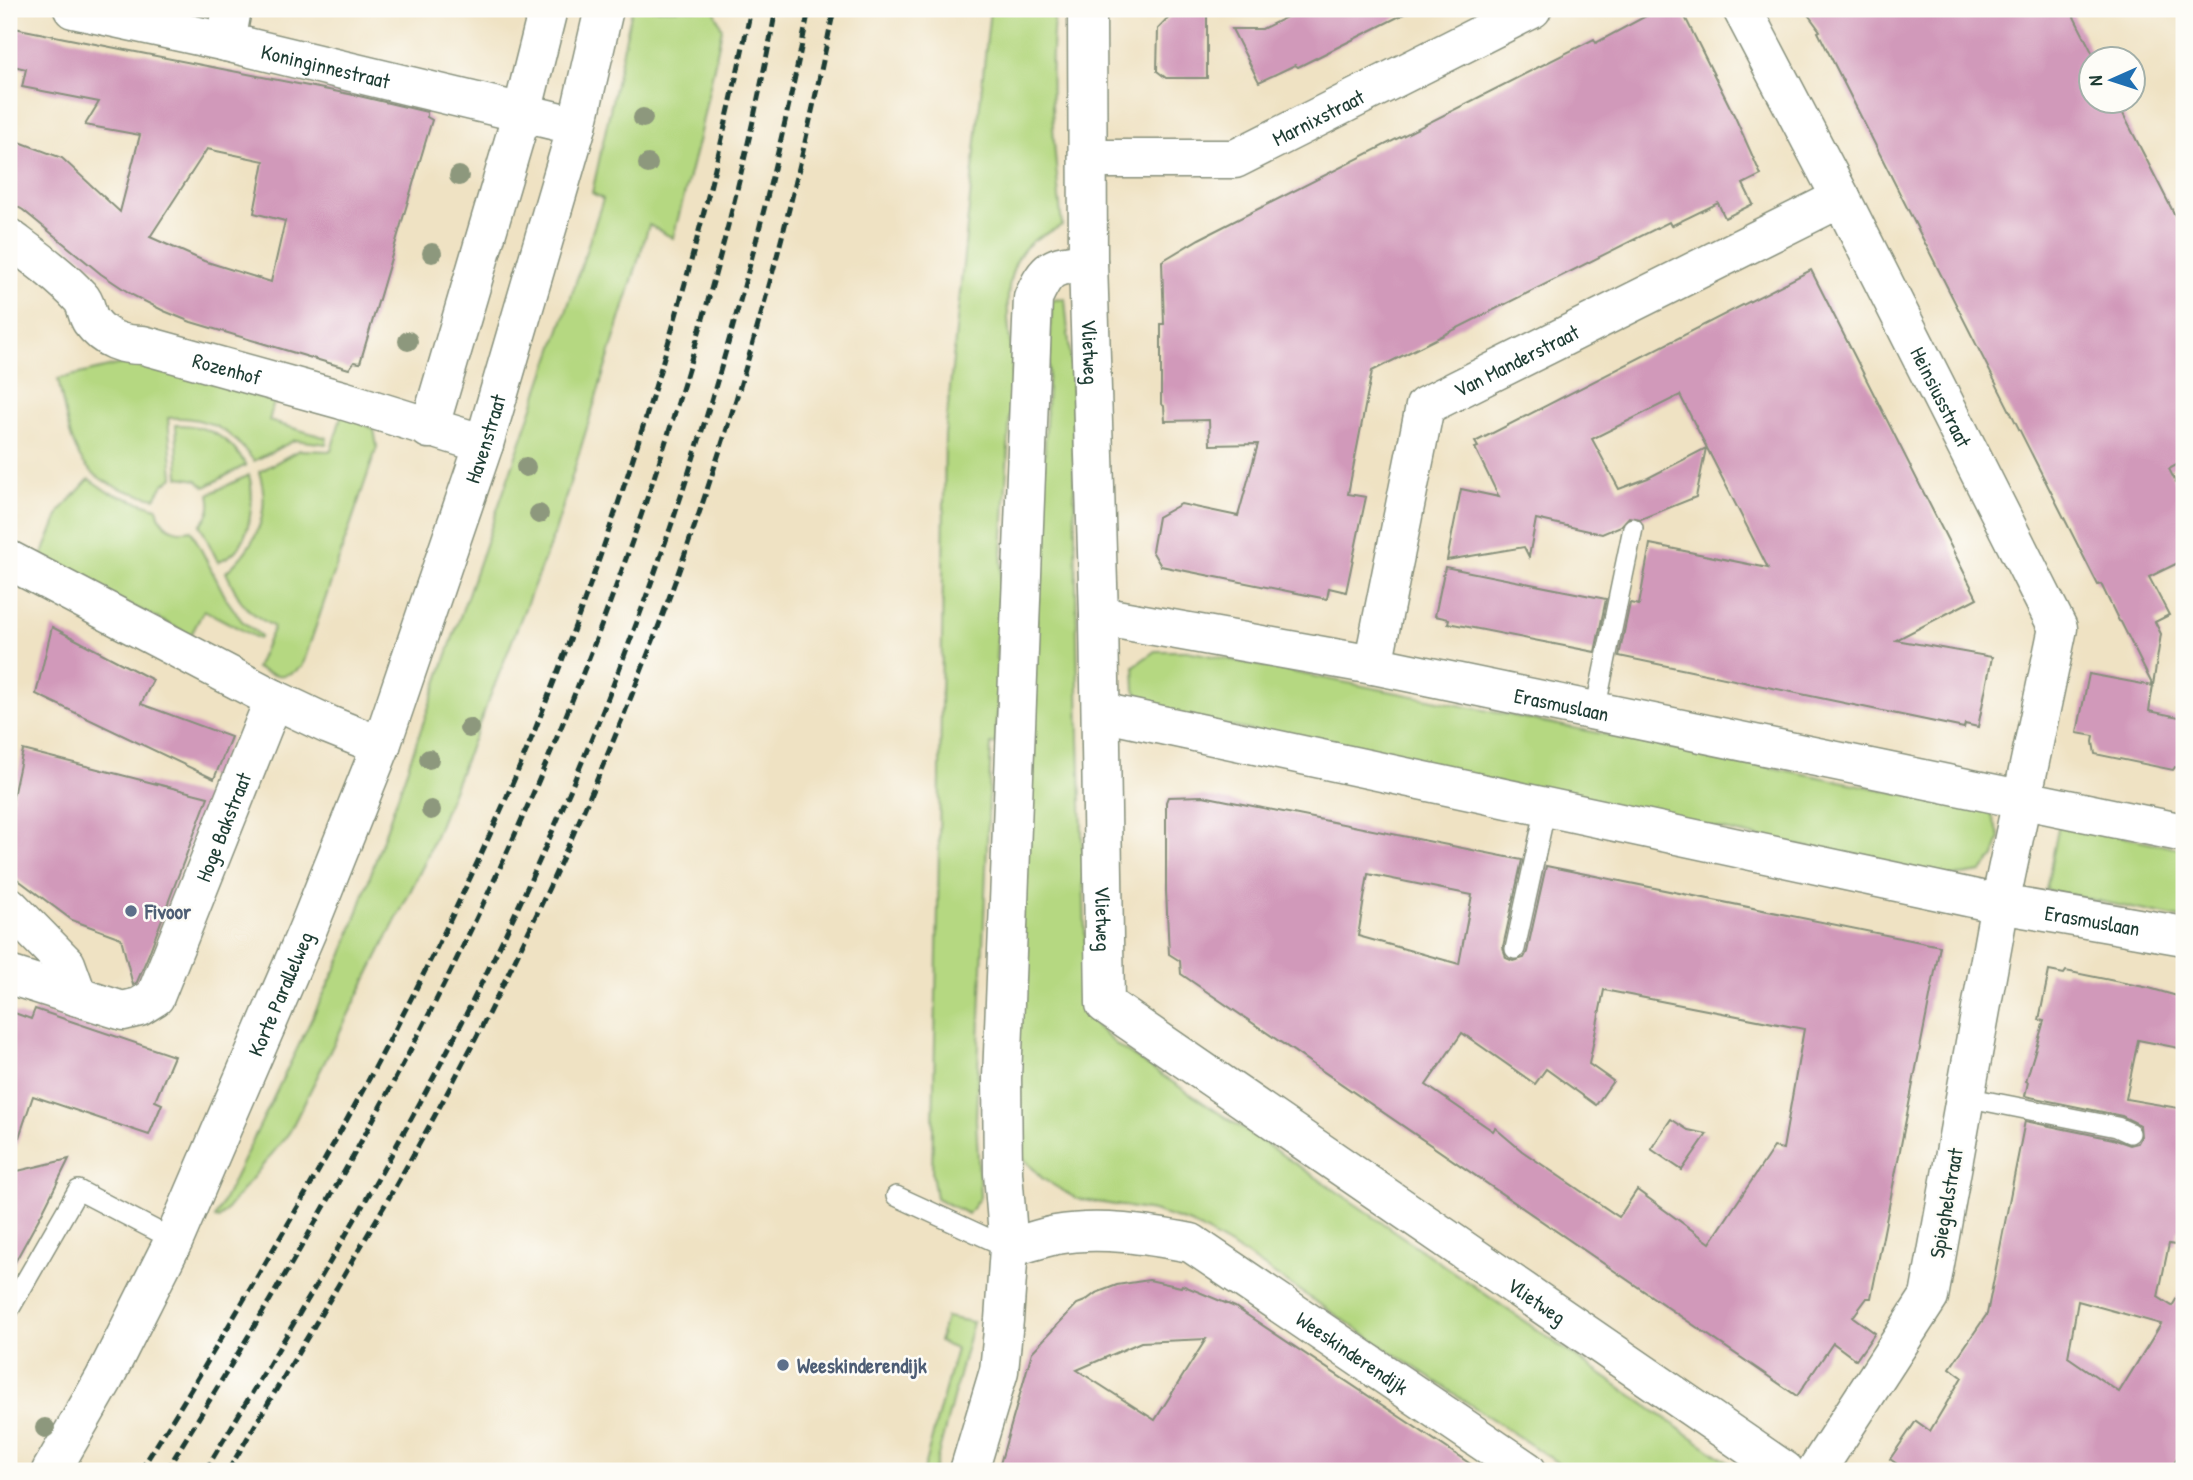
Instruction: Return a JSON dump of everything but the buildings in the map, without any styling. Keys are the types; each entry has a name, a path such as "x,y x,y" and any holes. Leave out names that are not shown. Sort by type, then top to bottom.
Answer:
{"street":[{"name":"Koninginnestraat","path":"73,9 229,25 509,110 577,126"},
{"path":"429,429 509,110 548,9"},
{"name":"Havenstraat","path":"381,746 484,444 577,126 604,9"},
{"name":"Vlietweg","path":"1087,9 1088,262 1099,616 1105,1004 1784,1471"},
{"name":"Marnixstraat","path":"1088,159 1235,159 1532,9"},
{"name":"Heinsiusstraat","path":"1742,9 1841,198 2058,628 2022,800"},
{"name":"Van Manderstraat","path":"1373,665 1425,406 1841,198"},
{"name":"Rozenhof","path":"9,238 32,254 83,299 91,321 107,337 124,345 143,345 342,400 484,444"},
{"path":"969,1471 999,1371 1009,1248 1003,1173 1002,1078 1032,298 1044,274 1061,265 1088,262"},
{"path":"9,560 274,699 381,746"},
{"name":"Erasmuslaan","path":"1099,616 1373,665 2184,833"},
{"name":"Hoge Bakstraat","path":"9,975 123,1010 139,1007 155,997 274,699"},
{"name":"Erasmuslaan","path":"1101,712 2000,904 2184,936"},
{"name":"Korte Parallelweg","path":"51,1471 104,1379 174,1240 307,931 381,746"},
{"path":"2000,904 2022,800"},
{"name":"Spieghelstraat","path":"1816,1471 1929,1297 2000,904"},
{"path":"9,906 66,964 79,997"},
{"name":"Weeskinderendijk","path":"1009,1248 1057,1235 1107,1233 1150,1235 1191,1243 1527,1471"}],"lane":[{"path":"1595,711 1633,528"},
{"path":"1515,948 1546,807"},
{"path":"1965,1097 2117,1127 2130,1133"},
{"path":"9,1310 78,1190 174,1240"},
{"path":"896,1196 1009,1248"}],"green space":[{"path":"632,9 714,9 722,29 698,142 673,238 649,225 555,532 424,864 289,1133 219,1219 215,1218 343,954 569,303 603,199 592,193"},
{"path":"990,9 1055,9 1052,90 1062,225 1033,241 1022,252 1010,280 1008,297 1013,361 996,660 999,661 996,744 991,744 976,1119 980,1197 968,1214 936,1198 932,1173 945,435"},
{"path":"1065,299 1072,376 1087,995 1094,1024 1118,1046 1329,1186 1741,1471 1570,1471 1246,1255 1190,1223 1153,1211 1077,1199 1043,1179 1021,1156 1014,1073 1052,300"},
{"path":"142,359 274,402 269,421 327,438 326,444 295,440 254,461 236,441 217,427 195,420 168,418 173,477 163,485 155,498 107,483 81,460 68,426 58,379"},
{"path":"342,414 374,429 377,447 302,667 285,675 269,673 256,668 274,627 244,605 226,572 246,551 259,527 264,501 259,472 299,450 331,451"},
{"path":"176,425 199,427 217,435 233,448 246,465 205,487 197,480 179,477"},
{"path":"249,475 252,494 248,527 233,553 218,562 200,525 209,511 209,494"},
{"path":"89,479 108,492 157,508 161,520 174,530 191,530 227,600 242,621 261,636 259,639 204,610 191,635 40,561 60,511"},
{"path":"1155,651 1187,651 1990,811 2000,837 1994,857 1981,872 1948,877 1147,709 1135,690 1134,666"},
{"path":"2059,824 2184,849 2184,919 2046,890"},
{"path":"946,1317 973,1322 934,1471 923,1471 956,1349 939,1342"}],"railway":[{"path":"140,1471 298,1207 371,1075 472,874 532,737 599,558 658,377 708,194 751,9"},
{"path":"166,1471 283,1279 393,1082 462,948 563,722 609,606 688,370 751,130 776,9"},
{"path":"205,1471 348,1231 450,1047 536,867 587,749 634,629 716,384 751,260 809,9"},
{"path":"228,1471 442,1103 547,892 621,722 687,548 745,371 788,214 834,9"}],"place":[{"name":"Fivoor","path":"131,911"},
{"name":"Weeskinderendijk","path":"783,1365"}]}
